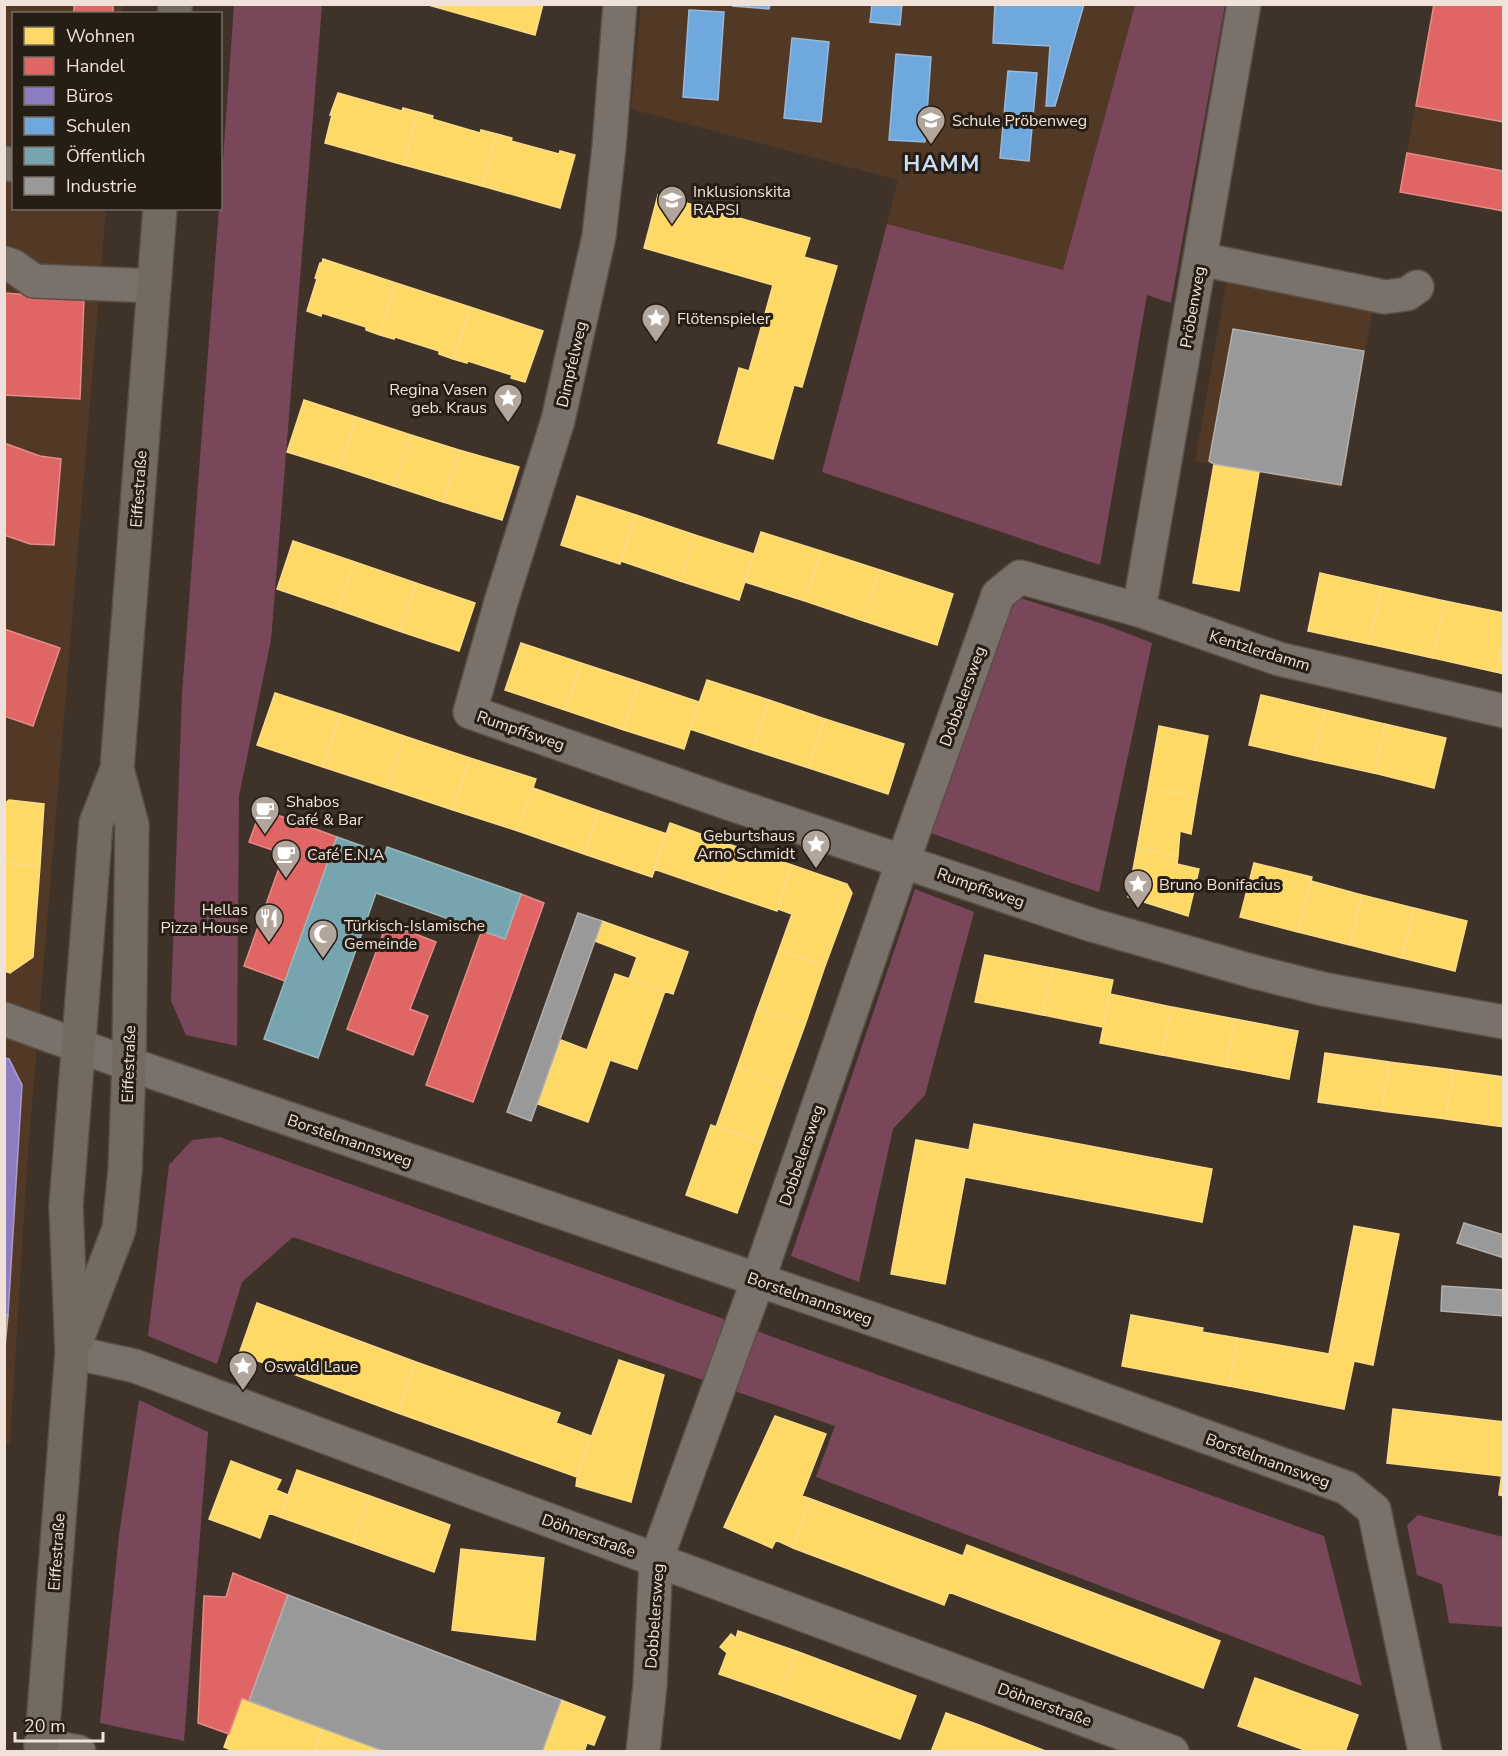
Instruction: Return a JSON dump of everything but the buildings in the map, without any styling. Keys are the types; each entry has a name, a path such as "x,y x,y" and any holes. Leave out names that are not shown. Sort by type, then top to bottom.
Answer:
{"main road":[{"name":"Eiffestraße","path":"41,1748 72,1352 66,1206 96,823 117,769 160,210"},
{"name":"Eiffestraße","path":"72,1352 119,1229 125,1171 129,1064 132,825 117,769"}],"street":[{"name":"Dimpfelweg","path":"470,712 501,602 558,420 599,236 609,147 620,4"},
{"name":"Pröbenweg","path":"1139,610 1244,4"},
{"path":"1200,259 1385,297 1407,294 1418,287"},
{"path":"4,263 13,266 34,281 154,286"},
{"name":"Kentzlerdamm","path":"1020,577 1139,610 1279,659 1503,711"},
{"name":"Dobbelersweg","path":"643,1752 650,1685 656,1560 758,1280 998,595 1020,577"},
{"name":"Rumpffsweg","path":"470,712 1092,925 1255,972 1370,999 1503,1022"},
{"name":"Borstelmannsweg","path":"4,1019 1050,1380 1347,1488 1374,1510 1425,1752"},
{"name":"Döhnerstraße","path":"72,1352 135,1366 1172,1752"},
{"path":"41,1748 79,1752"}],"shaded area":[{"path":"4,5 123,5 122,12 12,12 12,210 106,210 27,1165 10,1445 4,1445"},
{"path":"234,5 322,5 271,640 239,796 237,1046 186,1035 171,1001 182,694 219,210 222,210 222,179"},
{"name":"Schule Pröbenweg","path":"641,5 1135,5 1063,270 887,224 898,180 631,109"},
{"path":"1135,5 1225,5 1171,303 1147,295 1100,565 822,472 887,224 1063,270"},
{"path":"1433,5 1503,5 1503,212 1400,192"},
{"path":"1228,273 1373,308 1341,488 1195,462"},
{"path":"1007,594 1103,624 1152,643 1099,892 928,832"},
{"path":"915,889 974,912 925,1095 893,1129 859,1282 791,1256"},
{"path":"220,1137 1324,1536 1362,1686 816,1477 835,1426 293,1237 242,1282 217,1364 148,1336 169,1165 192,1140"},
{"path":"139,1400 208,1432 184,1741 100,1723 119,1535"},
{"path":"1418,1515 1503,1537 1503,1627 1449,1623 1442,1584 1417,1575 1407,1525"}],"place":[{"name":"Schule Pröbenweg","path":"931,146"},
{"name":"Inklusionskita RAPSI","path":"672,226"},
{"name":"Flötenspieler","path":"656,344"},
{"name":"Regina Vasen geb. Kraus","path":"508,424"},
{"name":"Shabos Café & Bar","path":"265,836"},
{"name":"Geburtshaus Arno Schmidt","path":"816,870"},
{"name":"Café E.N.A","path":"286,880"},
{"name":"Bruno Bonifacius","path":"1138,910"},
{"name":"Hellas Pizza House","path":"269,944"},
{"name":"Türkisch-Islamische Gemeinde","path":"323,960"},
{"name":"Oswald Laue","path":"243,1392"}],"district":[{"name":"HAMM","path":"942,163"}]}
